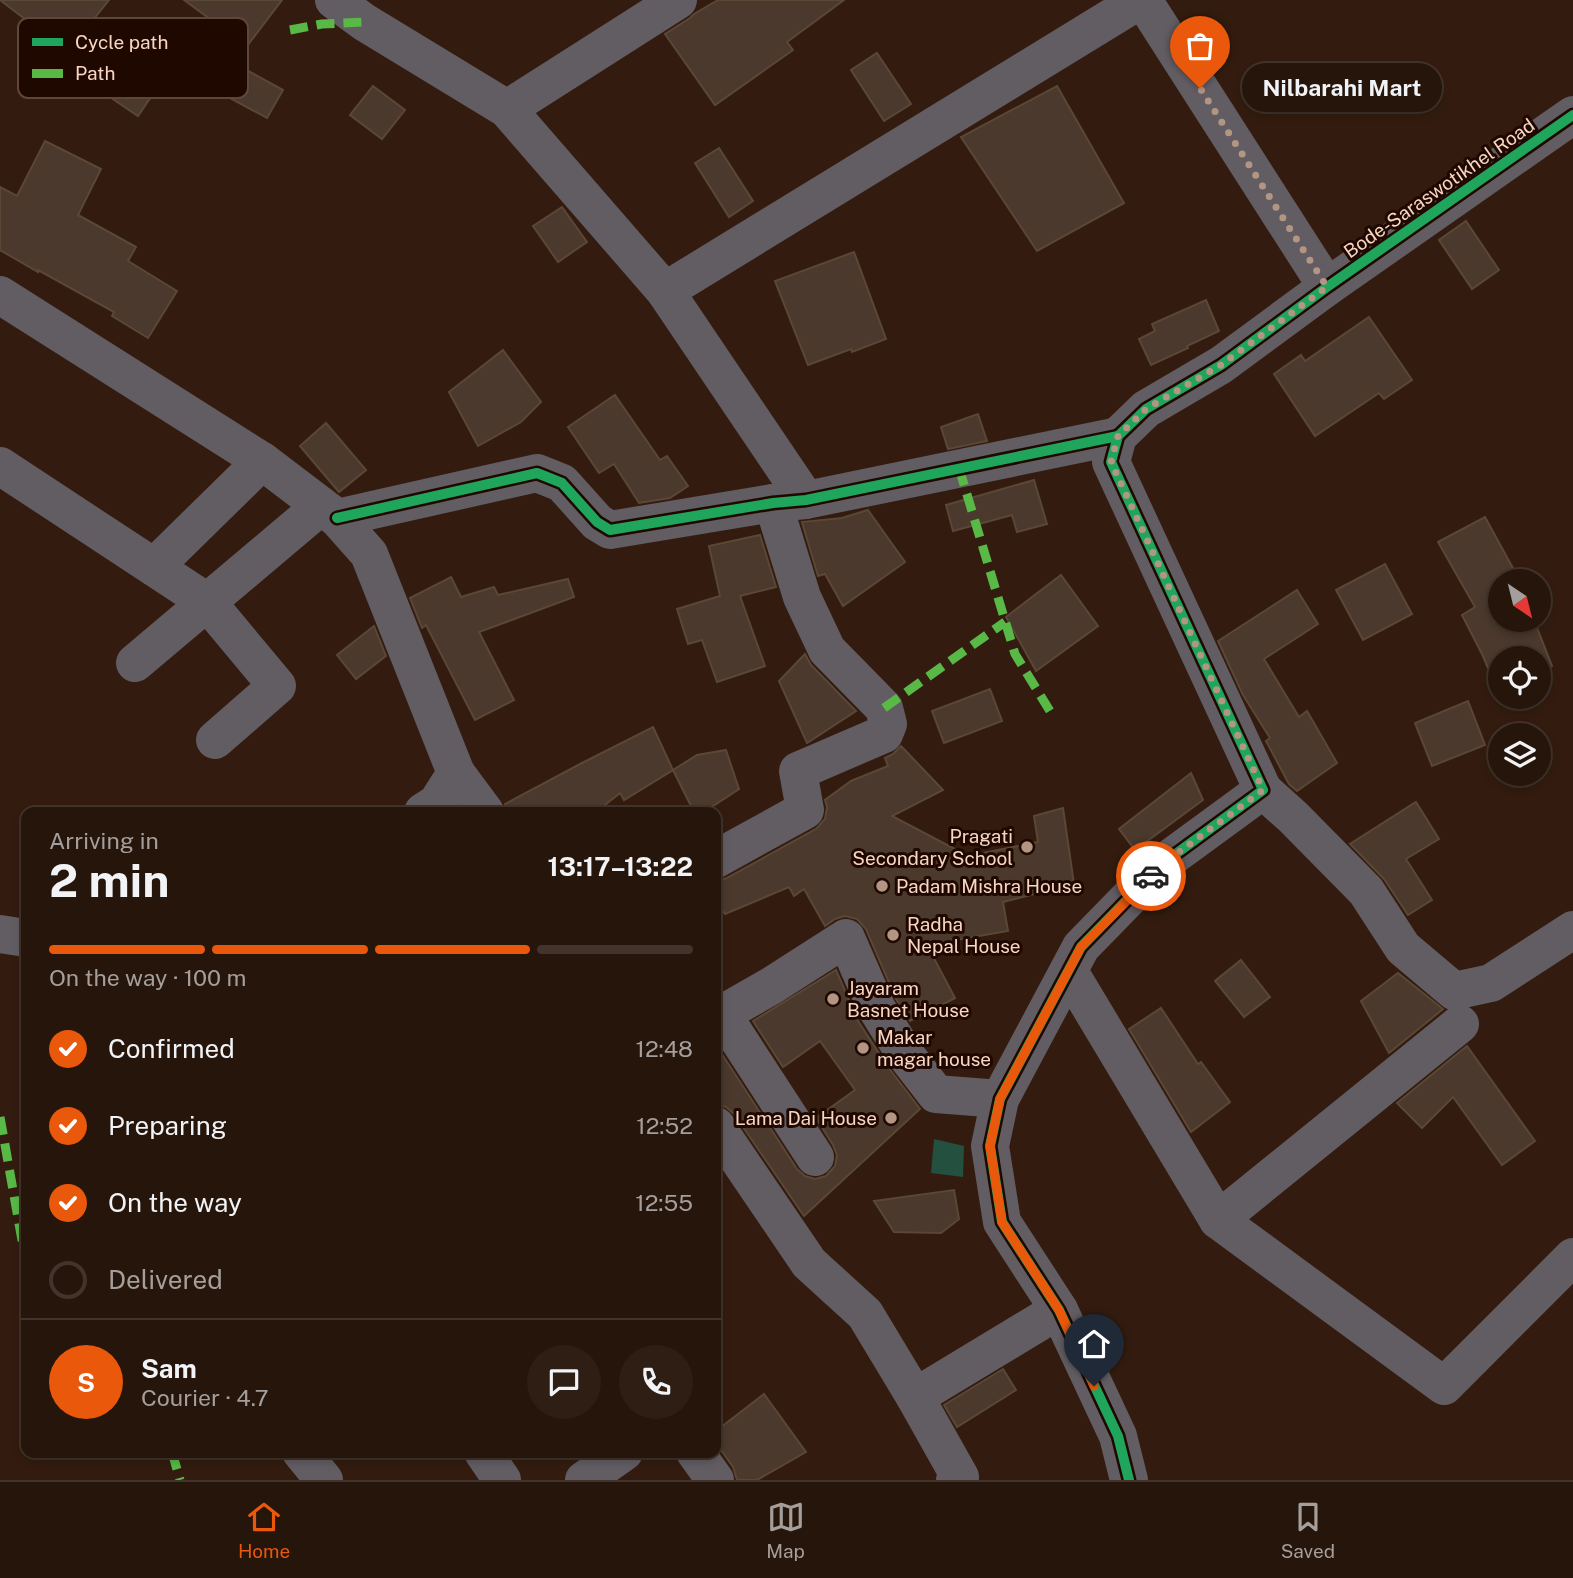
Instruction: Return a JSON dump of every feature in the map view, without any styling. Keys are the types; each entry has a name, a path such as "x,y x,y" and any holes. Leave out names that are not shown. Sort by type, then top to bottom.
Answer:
{"street":[{"path":"334,0 364,22 507,109 665,291 790,502 802,597 827,650 884,708 888,724 884,734 798,771 805,810 721,856"},
{"path":"507,109 678,0"},
{"path":"665,291 1142,0 1327,287"},
{"name":"Bode-Saraswotikhel Road","path":"1118,436 1146,409 1221,365 1327,287 1573,115"},
{"path":"0,295 261,461 329,512 369,554 456,773 481,807"},
{"path":"135,663 207,602 329,512 537,473 562,483 597,522 610,530 790,502 1118,436 1111,462 1263,790 1366,891 1403,948 1454,991 1491,984 1573,930"},
{"path":"154,567 261,461"},
{"path":"0,466 207,602 277,686 215,740"},
{"path":"431,807 437,803 456,773"},
{"path":"1129,1480 1118,1436 1059,1310 1002,1222 990,1146 1000,1099 1081,947 1163,864 1263,790"},
{"path":"0,934 21,937"},
{"path":"721,1015 856,934 877,1009 905,1055 936,1094 1000,1099"},
{"path":"1073,978 1218,1220 1444,1386 1573,1257"},
{"path":"721,1019 815,1157"},
{"path":"1218,1220 1461,1024"},
{"path":"721,1133 809,1263 865,1314 960,1477 955,1480"},
{"path":"915,1397 1059,1310"},
{"path":"306,1458 324,1480"},
{"path":"487,1458 502,1480"},
{"path":"584,1480 615,1458"},
{"path":"699,1458 715,1480"}],"shaded area":[{"path":"934,1139 964,1146 963,1177 931,1173"}],"building":[{"path":"0,0 109,0 95,18 24,18"},
{"path":"184,0 282,0 248,45 248,18 209,18"},
{"path":"718,0 844,0 787,42 793,50 715,105 665,34"},
{"path":"877,53 911,104 884,121 851,70"},
{"path":"248,71 283,90 267,118 230,98 248,98"},
{"path":"373,86 405,110 382,139 350,115"},
{"path":"1057,86 1124,203 1037,251 961,137"},
{"path":"111,98 150,98 138,116"},
{"path":"45,141 101,169 78,215 136,247 128,261 177,291 148,338 112,316 114,312 0,250 0,187 17,196"},
{"path":"719,148 753,201 729,217 695,163"},
{"path":"562,207 587,242 558,262 533,226"},
{"path":"1466,221 1499,270 1472,289 1439,240"},
{"path":"854,252 886,339 808,365 775,281"},
{"path":"1206,300 1219,331 1151,365 1139,339 1155,331 1152,324"},
{"path":"1369,317 1412,380 1384,399 1379,393 1315,436 1274,374 1301,355 1305,361"},
{"path":"503,350 541,402 521,422 478,446 449,392"},
{"path":"615,395 660,460 667,456 688,486 670,498 639,503 614,464 599,473 568,427"},
{"path":"978,414 987,441 948,449 941,427"},
{"path":"326,423 366,470 339,492 300,446"},
{"path":"1034,480 1047,524 1017,532 1012,515 953,531 946,505"},
{"path":"868,510 905,562 843,606 825,574 818,576 802,522 842,518"},
{"path":"1485,517 1513,569 1488,569 1488,632 1539,632 1544,646 1488,646 1488,668 1462,615 1475,607 1438,542"},
{"path":"760,535 776,587 740,596 765,666 717,682 702,640 688,644 677,609 720,596 709,546"},
{"path":"1385,564 1412,614 1363,640 1336,590"},
{"path":"1061,575 1098,626 1036,671 1006,617"},
{"path":"451,577 461,597 494,587 498,595 568,579 574,597 479,632 514,700 475,720 426,625 422,628 410,598"},
{"path":"1297,590 1318,624 1264,659 1299,717 1307,711 1337,763 1297,791 1289,784 1266,741 1270,738 1243,695 1218,641"},
{"path":"374,626 386,656 356,679 337,655"},
{"path":"805,654 811,665 856,711 807,743 779,681"},
{"path":"990,689 1002,721 944,743 932,711"},
{"path":"1468,701 1485,745 1432,766 1415,723"},
{"path":"653,727 673,770 624,800 620,793 602,807 505,807 505,804"},
{"path":"901,746 943,790 892,816 968,856 1038,842 1034,816 1063,808 1074,884 1003,902 1008,931 927,945 955,998 910,1021 896,999 866,929 857,919 845,916 825,926 804,889 794,896 789,887 725,914 721,908 721,880 816,829 825,819 825,800 851,781 888,766 885,758"},
{"path":"726,750 739,789 712,807 692,807 673,770 697,755"},
{"path":"1191,773 1203,800 1135,850 1119,829"},
{"path":"1416,802 1439,839 1406,859 1432,900 1408,915 1384,879 1350,844"},
{"path":"1241,960 1270,997 1244,1017 1215,981"},
{"path":"836,970 858,1021 920,1109 804,1216 734,1114 721,1106 721,1053 797,1169 805,1176 815,1179 826,1176 835,1166 837,1155 816,1118 855,1090 820,1041 783,1067 753,1021"},
{"path":"1398,973 1443,1009 1389,1053 1361,1001"},
{"path":"1161,1008 1198,1064 1201,1062 1230,1102 1191,1132 1129,1029"},
{"path":"1467,1046 1535,1141 1502,1165 1453,1097 1422,1128 1397,1103"},
{"path":"954,1190 959,1219 941,1233 894,1232 874,1201"},
{"path":"1003,1369 1016,1390 957,1427 944,1405"},
{"path":"764,1394 806,1452 757,1480 737,1480 733,1467 721,1450 721,1427"}],"marked path":[{"path":"290,30 322,24 364,22"},
{"path":"959,468 1015,654 1053,716"},
{"path":"884,708 1005,622"},
{"path":"0,1117 21,1235"},
{"path":"174,1458 180,1480"}],"cycle path":[{"path":"1129,1480 1118,1436 1059,1310 1002,1222 990,1146 1000,1099 1081,947 1162,864 1263,790 1111,462 1118,436 1146,409 1221,365 1327,287 1573,115"},
{"path":"337,518 537,473 562,483 597,522 610,530 806,500 1118,436"}],"way so far":[{"path":"1151,876 1163,864 1263,790 1111,462 1118,436 1146,409 1221,365 1327,287 1200,88"}],"place":[{"name":"Nilbarahi Mart","path":"1200,88"},
{"name":"Pragati Secondary School","path":"1027,847"},
{"name":"Padam Mishra House","path":"882,886"},
{"name":"Radha Nepal House","path":"893,935"},
{"name":"Jayaram Basnet House","path":"833,999"},
{"name":"Makar magar house","path":"863,1048"},
{"name":"Lama Dai House","path":"891,1118"}],"route":[{"path":"1094,1386 1059,1310 1002,1222 990,1146 1000,1099 1081,947 1151,876"}]}
